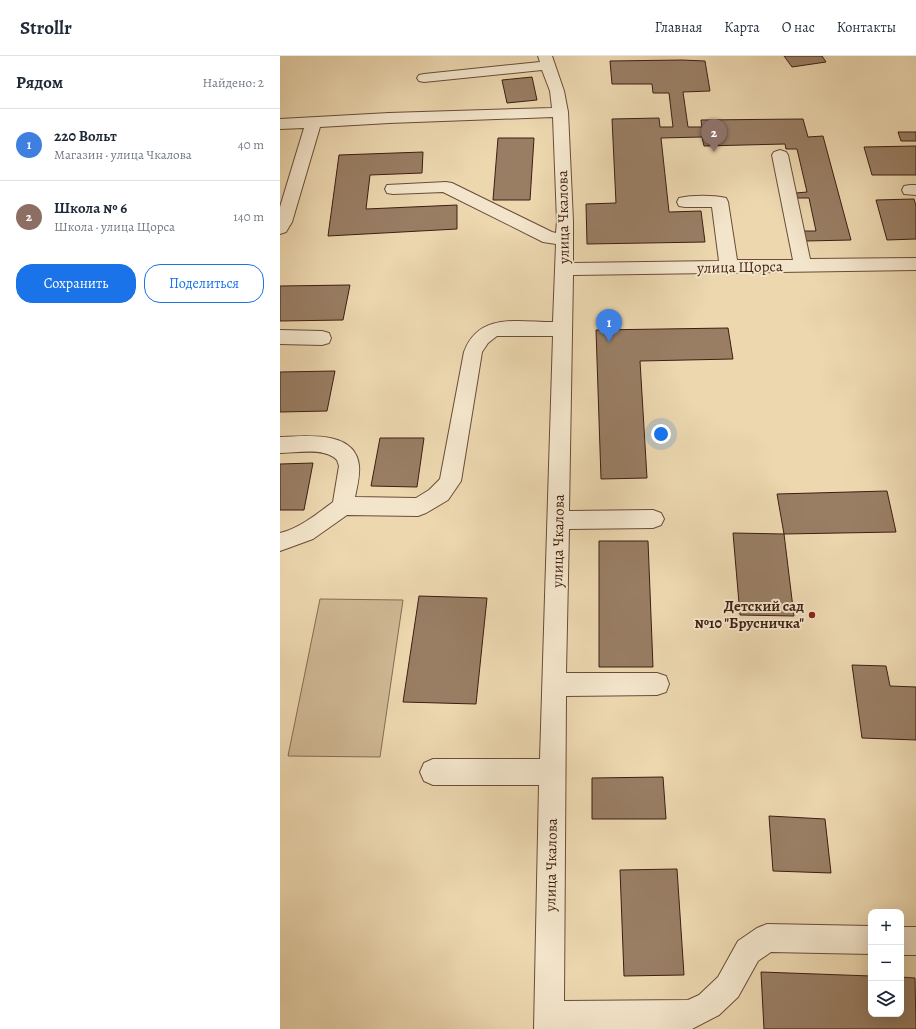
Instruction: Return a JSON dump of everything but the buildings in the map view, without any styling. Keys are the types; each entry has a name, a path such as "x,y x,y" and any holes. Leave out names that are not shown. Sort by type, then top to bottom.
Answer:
{"street":[{"path":"424,78 546,60"},
{"name":"улица Чкалова","path":"546,60 557,91 560,112 565,239 552,772 549,1022"},
{"path":"280,124 389,118 560,112"},
{"path":"280,228 284,222 313,123"},
{"path":"780,155 803,266"},
{"path":"393,189 446,187 549,238 565,239"},
{"path":"685,202 720,202 729,267"},
{"name":"улица Щорса","path":"564,269 916,264"},
{"path":"280,542 291,541 313,529 343,506 418,507 429,502 443,492 450,481 476,342 486,333 495,329 563,328"},
{"path":"280,337 322,338"},
{"path":"280,445 326,445 338,448 346,456 349,465 343,506"},
{"path":"558,520 653,519"},
{"path":"554,685 657,684"},
{"path":"433,772 552,772"},
{"path":"549,1022 690,1022 728,987 748,951 767,938 868,940"},
{"path":"904,940 916,941"}],"shaded area":[{"path":"320,599 403,600 380,757 288,756"}],"place":[{"name":"Школа № 6","path":"714,152"},
{"name":"220 Вольт","path":"609,342"},
{"name":"Детский сад №10 \"Брусничка\"","path":"812,615"}]}
